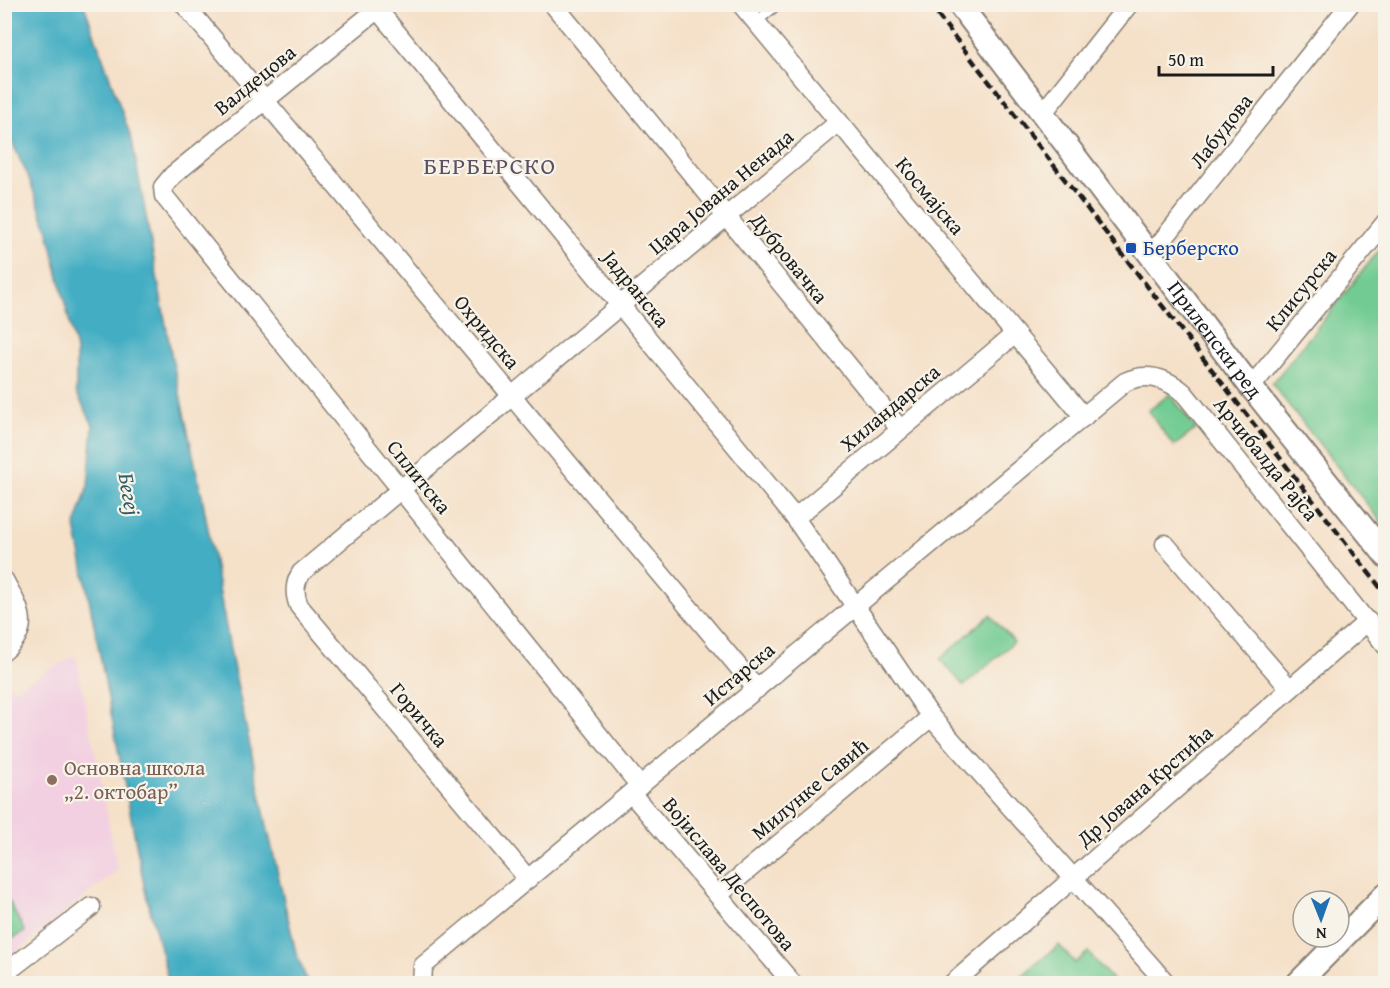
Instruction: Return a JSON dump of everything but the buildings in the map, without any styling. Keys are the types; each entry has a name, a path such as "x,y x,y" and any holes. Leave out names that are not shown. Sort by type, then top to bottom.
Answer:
{"street":[{"name":"Охридска","path":"184,4 757,689"},
{"name":"Дубровачка","path":"553,4 900,429"},
{"name":"Космајска","path":"741,4 1084,417"},
{"name":"Прилепски ред","path":"959,4 1251,387 1386,556"},
{"path":"1042,114 1129,4"},
{"name":"Лабудова","path":"1150,256 1350,4"},
{"name":"Валдецова","path":"164,196 164,187 173,175 378,6"},
{"name":"Јадранска","path":"378,6 620,306 795,518 931,717 1167,984"},
{"name":"Цара Јована Ненада","path":"301,573 839,122"},
{"name":"Сплитска","path":"164,196 400,489 635,789"},
{"name":"Клисурска","path":"1251,387 1386,222"},
{"name":"Хиландарска","path":"795,518 1015,334"},
{"name":"Арчибалда Рајса","path":"1084,417 1125,382 1135,378 1155,377 1175,386 1184,393 1386,646"},
{"name":"Истарска","path":"423,975 528,879 1084,417"},
{"path":"1165,544 1290,689"},
{"name":"Горичка","path":"301,573 295,592 299,606 528,879"},
{"path":"4,651 17,638 22,626 22,614 5,582"},
{"name":"Др Јована Крстића","path":"952,984 1368,621"},
{"name":"Милунке Савић","path":"718,895 931,717"},
{"name":"Војислава Деспотова","path":"635,789 718,895 793,984"},
{"path":"1296,984 1386,894"},
{"path":"4,974 91,907"}],"lane":[{"path":"756,22 778,4"}],"shaded area":[{"name":"Основна школа „2. октобар”","path":"76,655 118,870 5,960 4,675 13,690"}],"green space":[{"path":"1385,243 1385,527 1272,384"},
{"path":"1170,394 1196,429 1174,446 1148,411"},
{"path":"990,615 1014,642 964,686 940,659"},
{"path":"4,892 25,932 5,942 4,942"},
{"path":"1059,945 1075,963 1088,952 1115,983 1013,983"}],"water":[{"name":"Бегеј","path":"5,4 84,5 132,140 172,358 202,496 232,660 296,953 308,983 169,983 145,890 75,526 88,486 93,425 76,392 76,350 48,231 29,179 5,127"}],"railway":[{"path":"929,4 1386,595"}],"place":[{"name":"Берберско","path":"1131,248"},
{"name":"Основна школа „2. октобар”","path":"52,780"}],"district":[{"name":"БЕРБЕРСКО","path":"490,166"}]}
